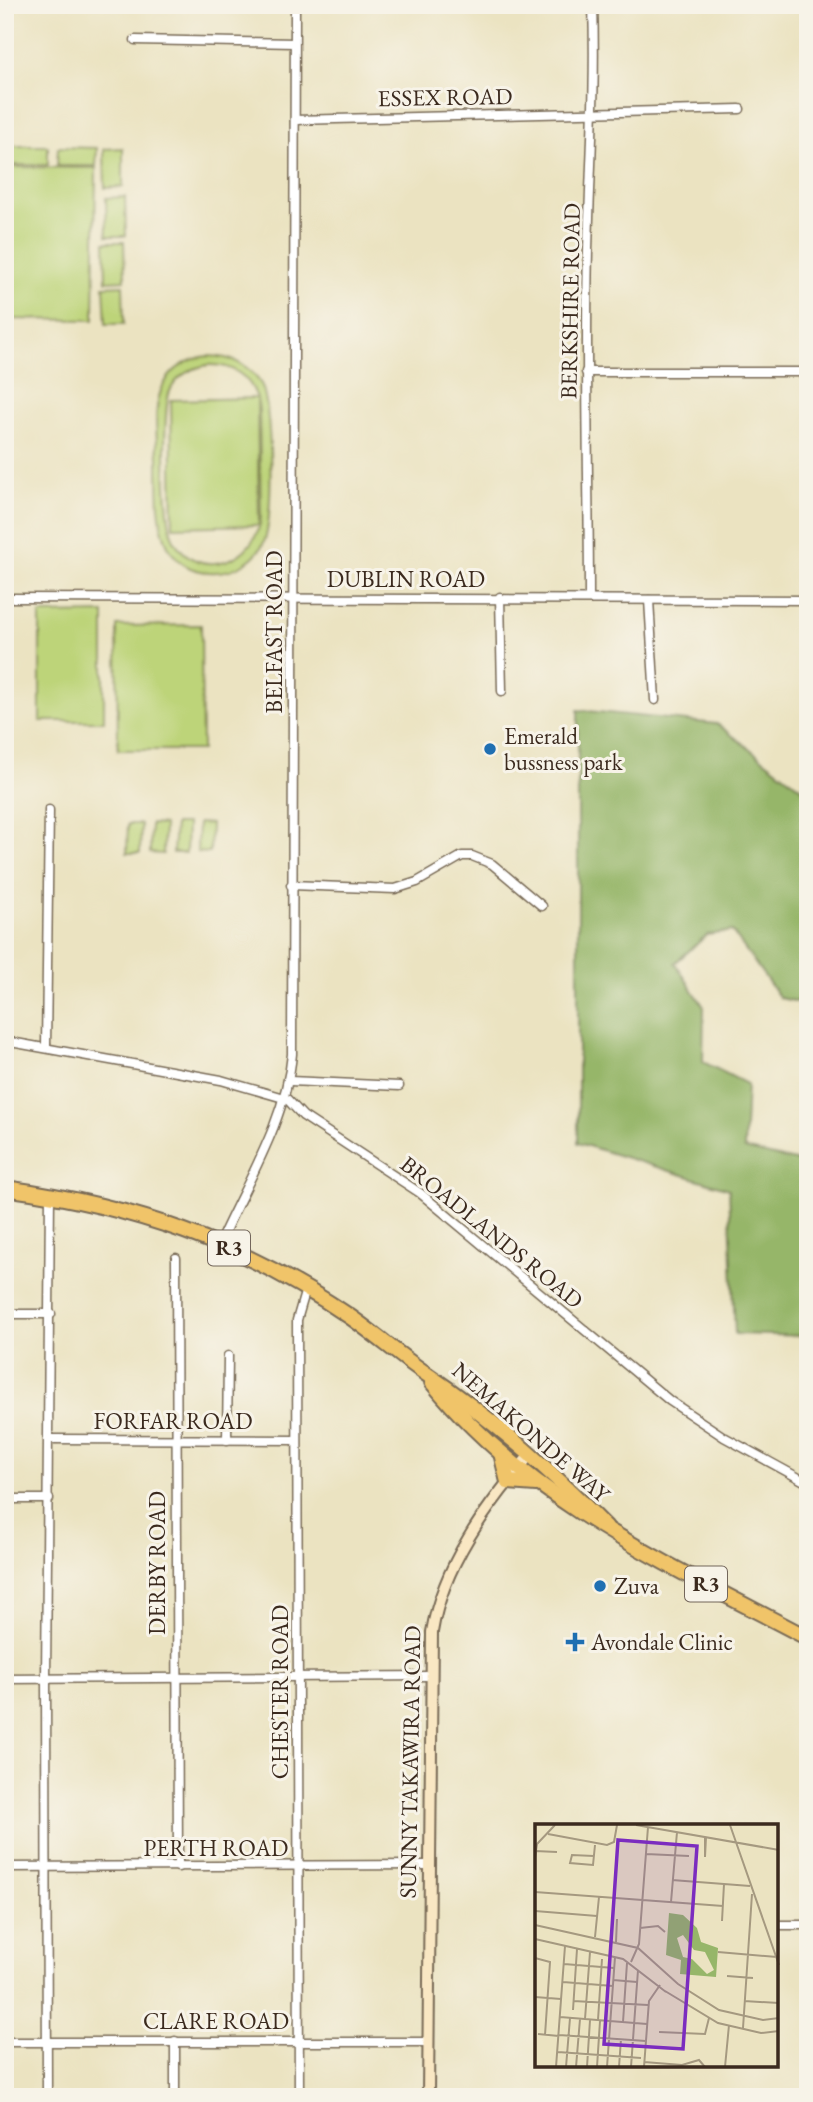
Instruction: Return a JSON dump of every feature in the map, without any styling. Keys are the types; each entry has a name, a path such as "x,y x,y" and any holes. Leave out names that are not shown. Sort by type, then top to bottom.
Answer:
{"highway":[{"name":"NEMAKONDE WAY","path":"5,1188 115,1207 219,1244 306,1289 349,1316 425,1373 464,1398 606,1527"},
{"name":"NEMAKONDE WAY","path":"425,1373 450,1404 518,1469 579,1514 808,1638"},
{"path":"501,1453 509,1482 536,1484"}],"main road":[{"name":"SUNNY TAKAWIRA ROAD","path":"428,2097 430,1676 435,1614 449,1571 529,1456"}],"street":[{"name":"BELFAST ROAD","path":"219,1244 275,1121 290,1081 295,5"},
{"name":"BERKSHIRE ROAD","path":"589,598 586,372 588,250 595,115 593,5"},
{"path":"135,40 294,44"},
{"name":"ESSEX ROAD","path":"295,120 595,115 740,108"},
{"path":"586,372 808,372"},
{"path":"500,597 502,691"},
{"name":"DUBLIN ROAD","path":"5,598 500,597 808,600"},
{"path":"649,600 655,700"},
{"path":"46,1047 49,810"},
{"path":"292,886 395,889 417,882 462,856 472,856 492,864 542,906"},
{"name":"BROADLANDS ROAD","path":"5,1041 221,1080 283,1097 303,1116 420,1193 670,1401 724,1437 808,1483"},
{"path":"290,1081 399,1086"},
{"path":"47,2097 46,1679 50,1194"},
{"name":"DERBY ROAD","path":"176,1258 178,1867"},
{"name":"CHESTER ROAD","path":"299,2097 297,1320 306,1289"},
{"path":"5,1314 51,1314"},
{"path":"227,1440 228,1356"},
{"name":"FORFAR ROAD","path":"50,1439 296,1440"},
{"path":"5,1499 49,1499"},
{"path":"5,1679 430,1676"},
{"name":"PERTH ROAD","path":"5,1867 428,1866"},
{"path":"778,1925 808,1925"},
{"path":"175,2040 175,2097"},
{"name":"CLARE ROAD","path":"5,2042 427,2042"}],"green space":[{"path":"9,146 48,146 48,165 9,165"},
{"path":"58,147 97,148 96,166 57,166"},
{"path":"123,148 123,187 105,188 104,149"},
{"path":"7,167 96,168 94,320 5,319"},
{"path":"125,197 126,236 107,236 106,198"},
{"path":"105,242 124,242 125,280 106,281"},
{"path":"123,285 124,324 106,324 104,286"},
{"path":"215,356 231,360 251,371 261,384 268,414 270,488 264,542 256,554 245,563 218,572 196,570 181,562 170,549 163,533 158,495 156,420 160,393 172,373 200,357","holes":["216,365 232,369 244,377 257,398 171,400 173,527 259,525 250,545 238,555 211,563 197,561 185,553 174,540 166,491 167,402 176,381 196,368","257,399 261,516 259,525"]},
{"path":"104,613 104,721 40,721 40,614"},
{"path":"201,625 202,750 118,750 117,626"},
{"path":"578,710 717,724 808,793 808,1004 780,998 732,931 707,935 675,963 704,1007 703,1062 747,1084 744,1149 808,1164 808,1336 735,1334 729,1189 578,1143"},
{"path":"198,823 211,824 210,853 197,852"},
{"path":"128,824 141,824 140,853 127,853"},
{"path":"151,824 164,825 163,854 150,853"},
{"path":"175,824 187,824 186,853 173,853"}],"place":[{"name":"Emerald bussness park","path":"490,749"},
{"name":"Zuva","path":"600,1586"},
{"name":"Avondale Clinic","path":"575,1642"}]}
